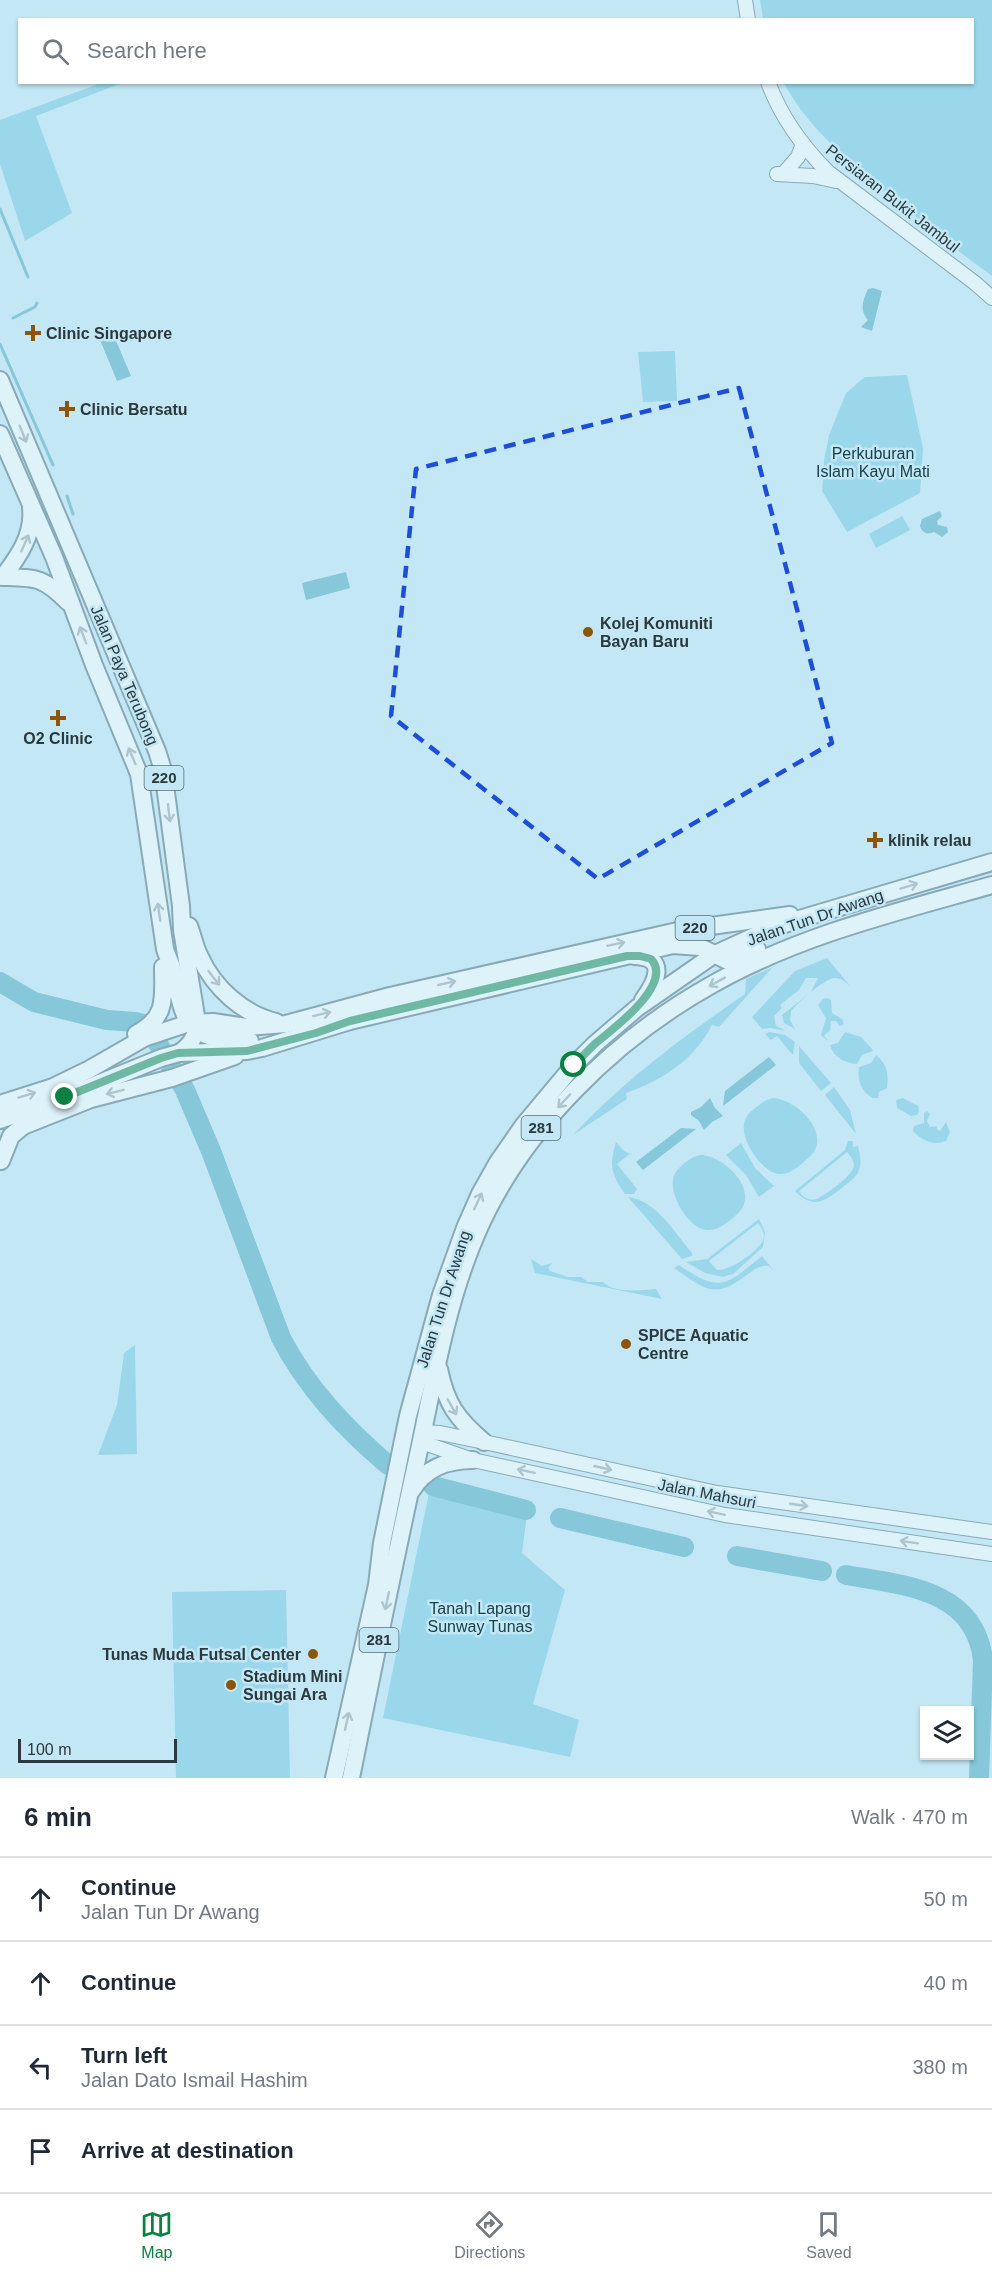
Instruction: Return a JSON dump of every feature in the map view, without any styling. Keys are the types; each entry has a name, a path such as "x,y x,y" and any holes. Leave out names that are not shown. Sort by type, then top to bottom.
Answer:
{"main road":[{"name":"Jalan Paya Terubong","path":"0,380 163,770 194,1025"},
{"name":"Jalan Paya Terubong","path":"0,434 54,557 71,606 139,774 165,949 173,970 182,1011 194,1025"},
{"path":"30,503 31,522 27,540 3,578 29,578 43,581 50,584 71,606"},
{"name":"Jalan Tun Dr Awang","path":"334,1778 377,1585 379,1561 408,1416 447,1277 465,1227 498,1162 523,1126 574,1065 637,1008 715,954 768,930 992,862"},
{"name":"Jalan Tun Dr Awang","path":"351,1778 420,1437 457,1288 476,1234 489,1209 541,1128 588,1077 667,1012 733,973 808,940 992,885"},
{"path":"715,954 724,960 732,959 803,930 849,915 875,909 937,901"},
{"path":"181,906 200,957 212,977 234,1001 253,1015 286,1024"},
{"name":"220","path":"0,1104 53,1087 90,1069 149,1031 194,1025 246,1027 286,1024 390,996 682,930 833,909"},
{"name":"220","path":"0,1120 171,1055 247,1051 316,1033 350,1021 679,945 700,947 715,954"},
{"path":"149,1031 163,1005 165,949"},
{"path":"627,956 648,957 654,961 656,967 652,986 637,1008"},
{"path":"171,1055 190,1044 194,1025 217,1038 271,1044"},
{"path":"1,1161 11,1136 23,1126 91,1099 178,1076 247,1051"},
{"path":"438,1362 447,1399 455,1413 464,1425 484,1442"},
{"path":"377,1585 383,1571 410,1444 420,1437 408,1416"},
{"path":"410,1493 422,1477 441,1464 454,1460 473,1460"}],"street":[{"path":"745,0 748,18"},
{"name":"Persiaran Bukit Jambul","path":"769,84 785,121 828,172 992,298"},
{"path":"803,144 798,157 781,173 822,177 844,184"},
{"name":"Jalan Mahsuri","path":"420,1437 440,1433 717,1493 989,1530"},
{"name":"Jalan Mahsuri","path":"420,1437 473,1460 725,1515 992,1554"},
{"path":"967,1551 992,1562"}],"highlighted area":[{"path":"739,388 832,743 598,879 391,716 416,469"}],"green space":[{"path":"760,0 992,0 992,276 921,221 839,152 815,127 785,84 974,84 974,18 763,18"},
{"path":"99,84 119,84 36,116 72,213 25,241 0,164 0,120"},
{"path":"675,351 677,401 643,402 638,352"},
{"name":"Perkuburan Islam Kayu Mati","path":"907,375 923,448 920,493 847,532 822,491 829,435 846,393 865,377"},
{"path":"902,516 910,530 876,548 869,534"},
{"path":"827,958 851,987 846,982 834,978 811,992 818,978 806,978 799,990 780,1005 782,1008 774,1016 776,1026 786,1031 762,1029 752,1017 795,971"},
{"path":"773,967 719,1027 712,1025 687,1058 653,1082 626,1093 627,1099 573,1135 633,1078 699,1026 745,994 746,979"},
{"path":"809,994 791,1011 790,1020 795,1029 784,1023 782,1015"},
{"path":"823,999 831,1000 832,1013 842,1019 844,1024 840,1026 836,1021 831,1021 830,1031 824,1035 828,1041 821,1035 826,1018 818,1005"},
{"path":"770,1032 785,1035 795,1042 793,1054 777,1036 771,1040 765,1034"},
{"path":"845,1032 861,1037 873,1051 862,1055 857,1064 840,1059 830,1045 838,1043"},
{"path":"799,1046 831,1083 821,1091 799,1063"},
{"path":"876,1055 885,1066 888,1083 887,1088 879,1092 878,1098 873,1098 863,1089 859,1081 859,1067 871,1063"},
{"path":"834,1087 850,1110 856,1134 825,1095"},
{"path":"774,1098 794,1106 803,1113 816,1131 815,1150 794,1170 783,1174 772,1172 759,1162 749,1146 744,1131 744,1124 749,1114 764,1102"},
{"path":"903,1098 918,1106 917,1115 911,1116 897,1108 896,1100"},
{"path":"927,1111 930,1114 927,1121 930,1127 937,1126 940,1131 946,1122 950,1132 946,1141 928,1142 913,1131 914,1126 924,1123 924,1113"},
{"path":"848,1141 853,1141 853,1147 858,1146 860,1155 859,1170 850,1181 831,1196 820,1201 808,1201 795,1191 845,1150","holes":["847,1152 854,1165 844,1179 817,1199 809,1199 802,1195 799,1191"]},
{"path":"616,1142 630,1154 617,1164 637,1189 634,1194 625,1194 614,1175 612,1157"},
{"path":"741,1143 755,1168 774,1186 759,1197 746,1175 726,1155"},
{"path":"703,1155 713,1158 731,1170 744,1188 743,1207 722,1226 711,1230 700,1228 688,1218 678,1203 673,1187 674,1177 678,1170 692,1158"},
{"path":"628,1197 638,1199 656,1211 672,1227 692,1256 682,1259"},
{"path":"759,1219 765,1232 763,1247 733,1274 723,1277 705,1273 686,1262 707,1259","holes":["758,1223 764,1237 758,1248 737,1264 717,1270 709,1261"]},
{"path":"762,1256 774,1271 769,1266 760,1267 718,1290 694,1282 674,1268 679,1265 705,1280 714,1283 723,1282 740,1274"},
{"path":"531,1259 542,1266 552,1263 548,1268 550,1271 568,1277 581,1277 588,1282 603,1282 621,1290 656,1289 662,1299 535,1273"},
{"path":"135,1345 137,1454 98,1455 117,1405 124,1353"},
{"name":"Tanah Lapang Sunway Tunas","path":"429,1493 527,1514 522,1553 565,1590 533,1704 579,1720 570,1757 383,1718"},
{"name":"Stadium Mini Sungai Ara","path":"286,1590 290,1778 176,1778 172,1592"}],"shaded area":[{"path":"868,289 882,291 872,331 861,327 868,320 863,309 863,301"},
{"path":"111,329 131,376 117,381 98,335"},
{"path":"940,511 942,516 937,521 938,525 947,527 948,532 942,537 934,532 924,532 920,526 922,519"},
{"path":"346,572 350,588 306,600 302,583"},
{"path":"769,1057 776,1065 723,1106 725,1091"},
{"path":"710,1098 715,1108 723,1116 704,1130 691,1112 701,1107"},
{"path":"681,1128 696,1129 643,1170 636,1162"}],"waterway":[{"path":"0,209 28,277"},
{"path":"13,318 35,307 37,303"},
{"path":"0,344 53,465"},
{"path":"67,496 73,514"},
{"path":"0,982 34,1002 107,1020 135,1022 143,1024 150,1030 185,1090 211,1151 281,1338 303,1374 328,1406 388,1465"},
{"path":"132,1021 133,1014"},
{"path":"433,1486 526,1510"},
{"path":"560,1518 684,1547"},
{"path":"737,1556 822,1571"},
{"path":"846,1575 912,1588 933,1595 951,1605 966,1618 977,1636 983,1660 979,1778"}],"place":[{"name":"Clinic Singapore","path":"33,333"},
{"name":"Clinic Bersatu","path":"67,409"},
{"name":"Kolej Komuniti Bayan Baru","path":"588,632"},
{"name":"O2 Clinic","path":"58,718"},
{"name":"klinik relau","path":"875,840"},
{"name":"SPICE Aquatic Centre","path":"626,1344"},
{"name":"Tunas Muda Futsal Center","path":"313,1654"},
{"name":"Stadium Mini Sungai Ara","path":"231,1685"}],"route":[{"path":"65,1097 173,1054 247,1051 316,1033 350,1021 627,956 651,959 656,964 655,980 637,1008 574,1065"}]}
